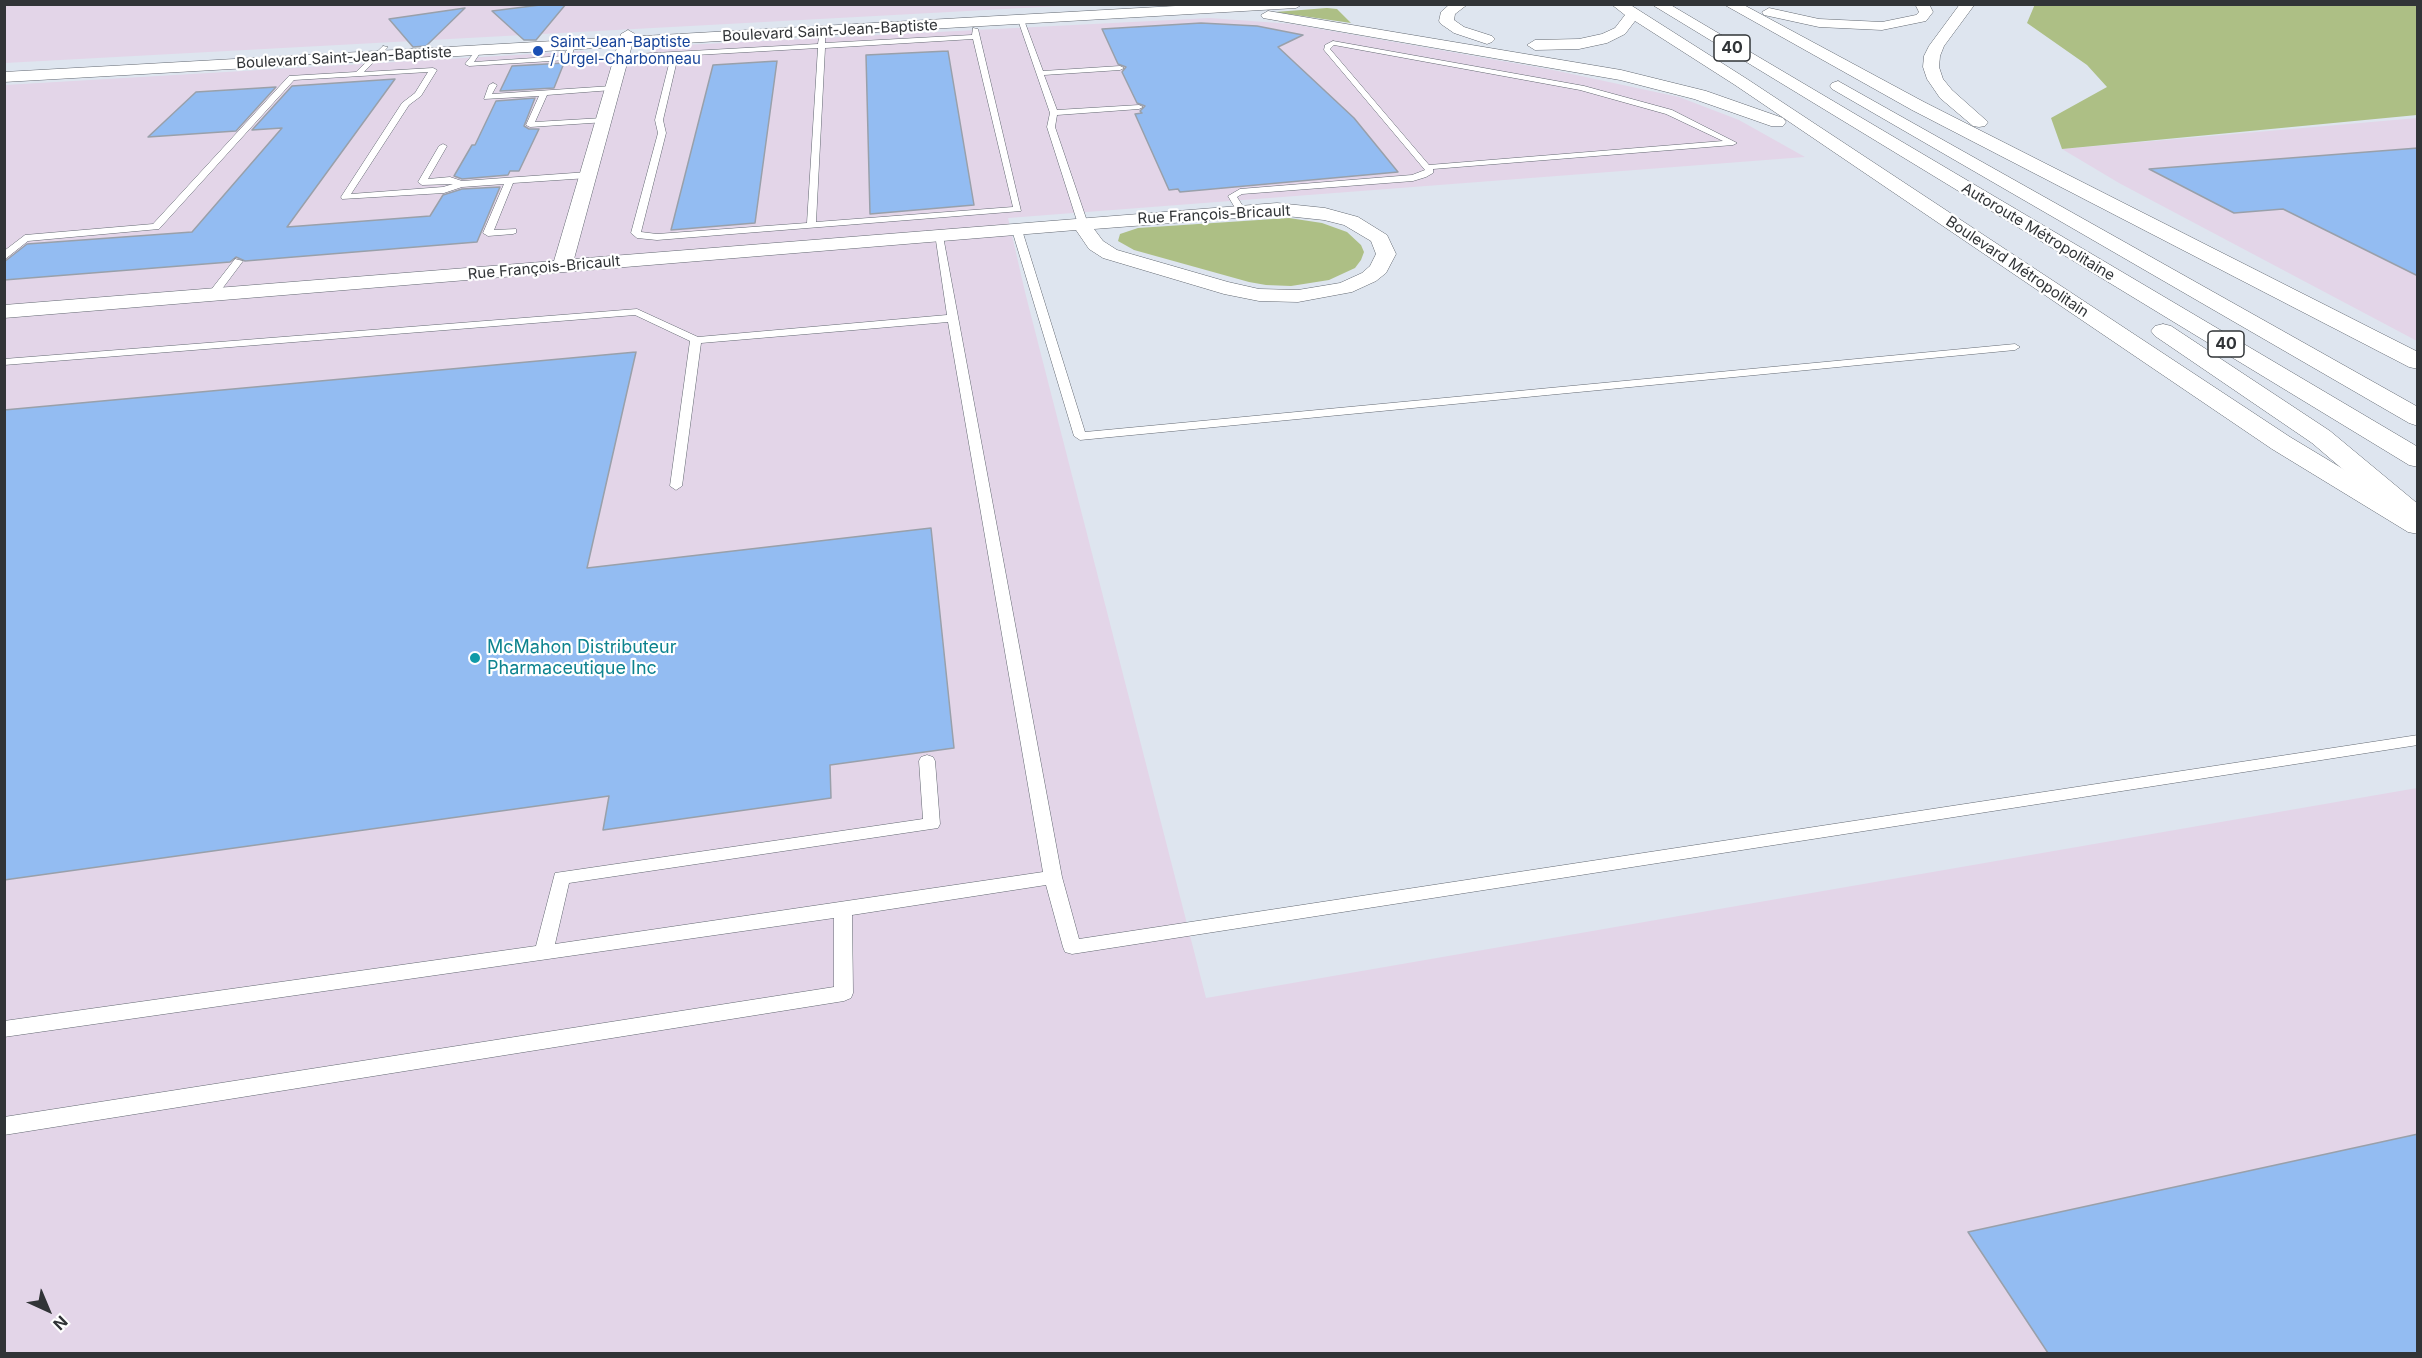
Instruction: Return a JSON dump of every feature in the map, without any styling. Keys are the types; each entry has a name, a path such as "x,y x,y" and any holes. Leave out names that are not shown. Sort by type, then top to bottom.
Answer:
{"main road":[{"name":"Boulevard Saint-Jean-Baptiste","path":"4,68 381,52 625,45 1153,4"},
{"name":"Boulevard Saint-Jean-Baptiste","path":"4,77 381,52 625,45 693,38 822,39 975,30 1021,20 1296,4"},
{"path":"1461,4 1446,14 1446,21 1453,27 1484,39 1529,45 1568,45 1607,38 1617,33 1634,14"},
{"name":"Boulevard Métropolitain","path":"1618,4 1826,139 2281,443 2418,526"},
{"name":"Autoroute Métropolitaine","path":"1658,4 2418,459"},
{"path":"1730,4 1918,106 2130,212 2418,362"},
{"path":"1746,4 1806,21 1870,26 1893,25 1916,20 1926,12 1922,4"},
{"path":"1968,4 1932,56 1932,72 1940,87 1955,103 1991,131 2130,212"},
{"path":"1225,9 1384,33 1641,79 1700,95 1826,139"},
{"path":"1348,10 1363,22 1384,33"},
{"name":"Autoroute Métropolitaine","path":"1818,75 2418,418"},
{"path":"2035,230 2114,297 2321,437 2418,519"},
{"path":"2123,249 2296,329 2418,393"}],"street":[{"path":"562,267 625,45"},
{"name":"Rue François-Bricault","path":"4,312 1241,211 1293,210 1325,214 1351,221 1380,239 1385,246 1384,262 1369,277 1330,292 1299,296 1259,295 1224,288 1110,254 1092,240 1083,224"}],"lane":[{"path":"1021,20 1040,73 1053,117 1051,127 1083,224"},
{"path":"675,54 659,120 662,133 636,233 640,236 657,237 1018,209 975,30"},
{"path":"688,54 693,38"},
{"path":"625,45 675,54 688,54 822,39 811,225"},
{"path":"1333,43 1581,88 1669,112 1733,143 1430,167 1326,49 1327,46 1333,43"},
{"path":"358,74 381,52"},
{"path":"1040,73 1120,68"},
{"path":"4,257 25,238 156,227 292,78 433,70 418,94 406,103 345,197 444,190 461,184 588,175"},
{"path":"493,85 487,97 612,88"},
{"path":"544,93 530,125 603,120"},
{"path":"1053,117 1139,107"},
{"path":"1053,117 1131,116"},
{"path":"442,146 422,182 450,180 461,184"},
{"path":"1241,211 1232,196 1240,192 1417,177 1427,174 1430,167"},
{"path":"510,181 488,233 513,231"},
{"path":"1017,230 1080,436 2015,347"},
{"path":"938,236 1053,877 1072,947 2418,740"},
{"path":"212,295 238,261"},
{"path":"4,362 637,312 696,340 953,318"},
{"path":"676,486 696,340"},
{"path":"544,952 561,878 932,824 927,761"},
{"path":"4,1029 843,910 1053,877"},
{"path":"4,1126 844,993 843,910"}],"shaded area":[{"path":"5,5 1079,5 5,63"},
{"path":"1210,18 1292,24 1553,70 1679,97 1739,120 1805,157 1008,218 1206,998 2417,788 2417,1353 5,1354 5,85 583,51 595,58 645,54 665,46"},
{"path":"2417,118 2417,341 2119,183 2062,149"}],"green space":[{"path":"2035,4 2417,5 2417,115 2062,149 2051,118 2107,87 2087,65 2027,23"},
{"path":"1337,9 1351,23 1275,12"},
{"path":"1289,218 1322,223 1347,232 1361,245 1364,252 1361,260 1355,268 1329,280 1291,286 1266,285 1134,250 1118,241 1120,234 1138,228"}],"building":[{"path":"566,4 536,40 524,40 492,11"},
{"path":"465,8 426,46 413,47 389,19"},
{"path":"1201,23 1257,26 1303,35 1278,47 1354,118 1398,172 1180,192 1178,189 1169,190 1135,114 1142,113 1140,111 1145,106 1137,103 1122,72 1126,67 1118,64 1102,29"},
{"path":"948,51 974,205 870,214 866,55"},
{"path":"777,61 755,223 671,230 713,65"},
{"path":"564,63 554,88 500,91 512,66"},
{"path":"395,79 287,227 430,216 443,195 462,189 500,187 477,242 245,261 236,257 230,262 4,280 4,262 27,244 192,232 282,128 252,130 292,86"},
{"path":"276,87 236,131 148,137 196,92"},
{"path":"535,98 524,126 529,129 539,129 519,171 510,171 508,175 462,179 454,176 472,145 475,145 496,101"},
{"path":"2418,148 2418,276 2283,209 2234,213 2149,169"},
{"name":"McMahon Distributeur Pharmaceutique Inc","path":"636,352 587,568 931,528 954,748 830,765 831,798 603,830 609,796 4,880 4,410"},
{"path":"2418,1134 2418,1353 2048,1353 1968,1232"}],"place":[{"name":"Saint-Jean-Baptiste / Urgel-Charbonneau","path":"538,51"},
{"name":"McMahon Distributeur Pharmaceutique Inc","path":"475,658"}]}
